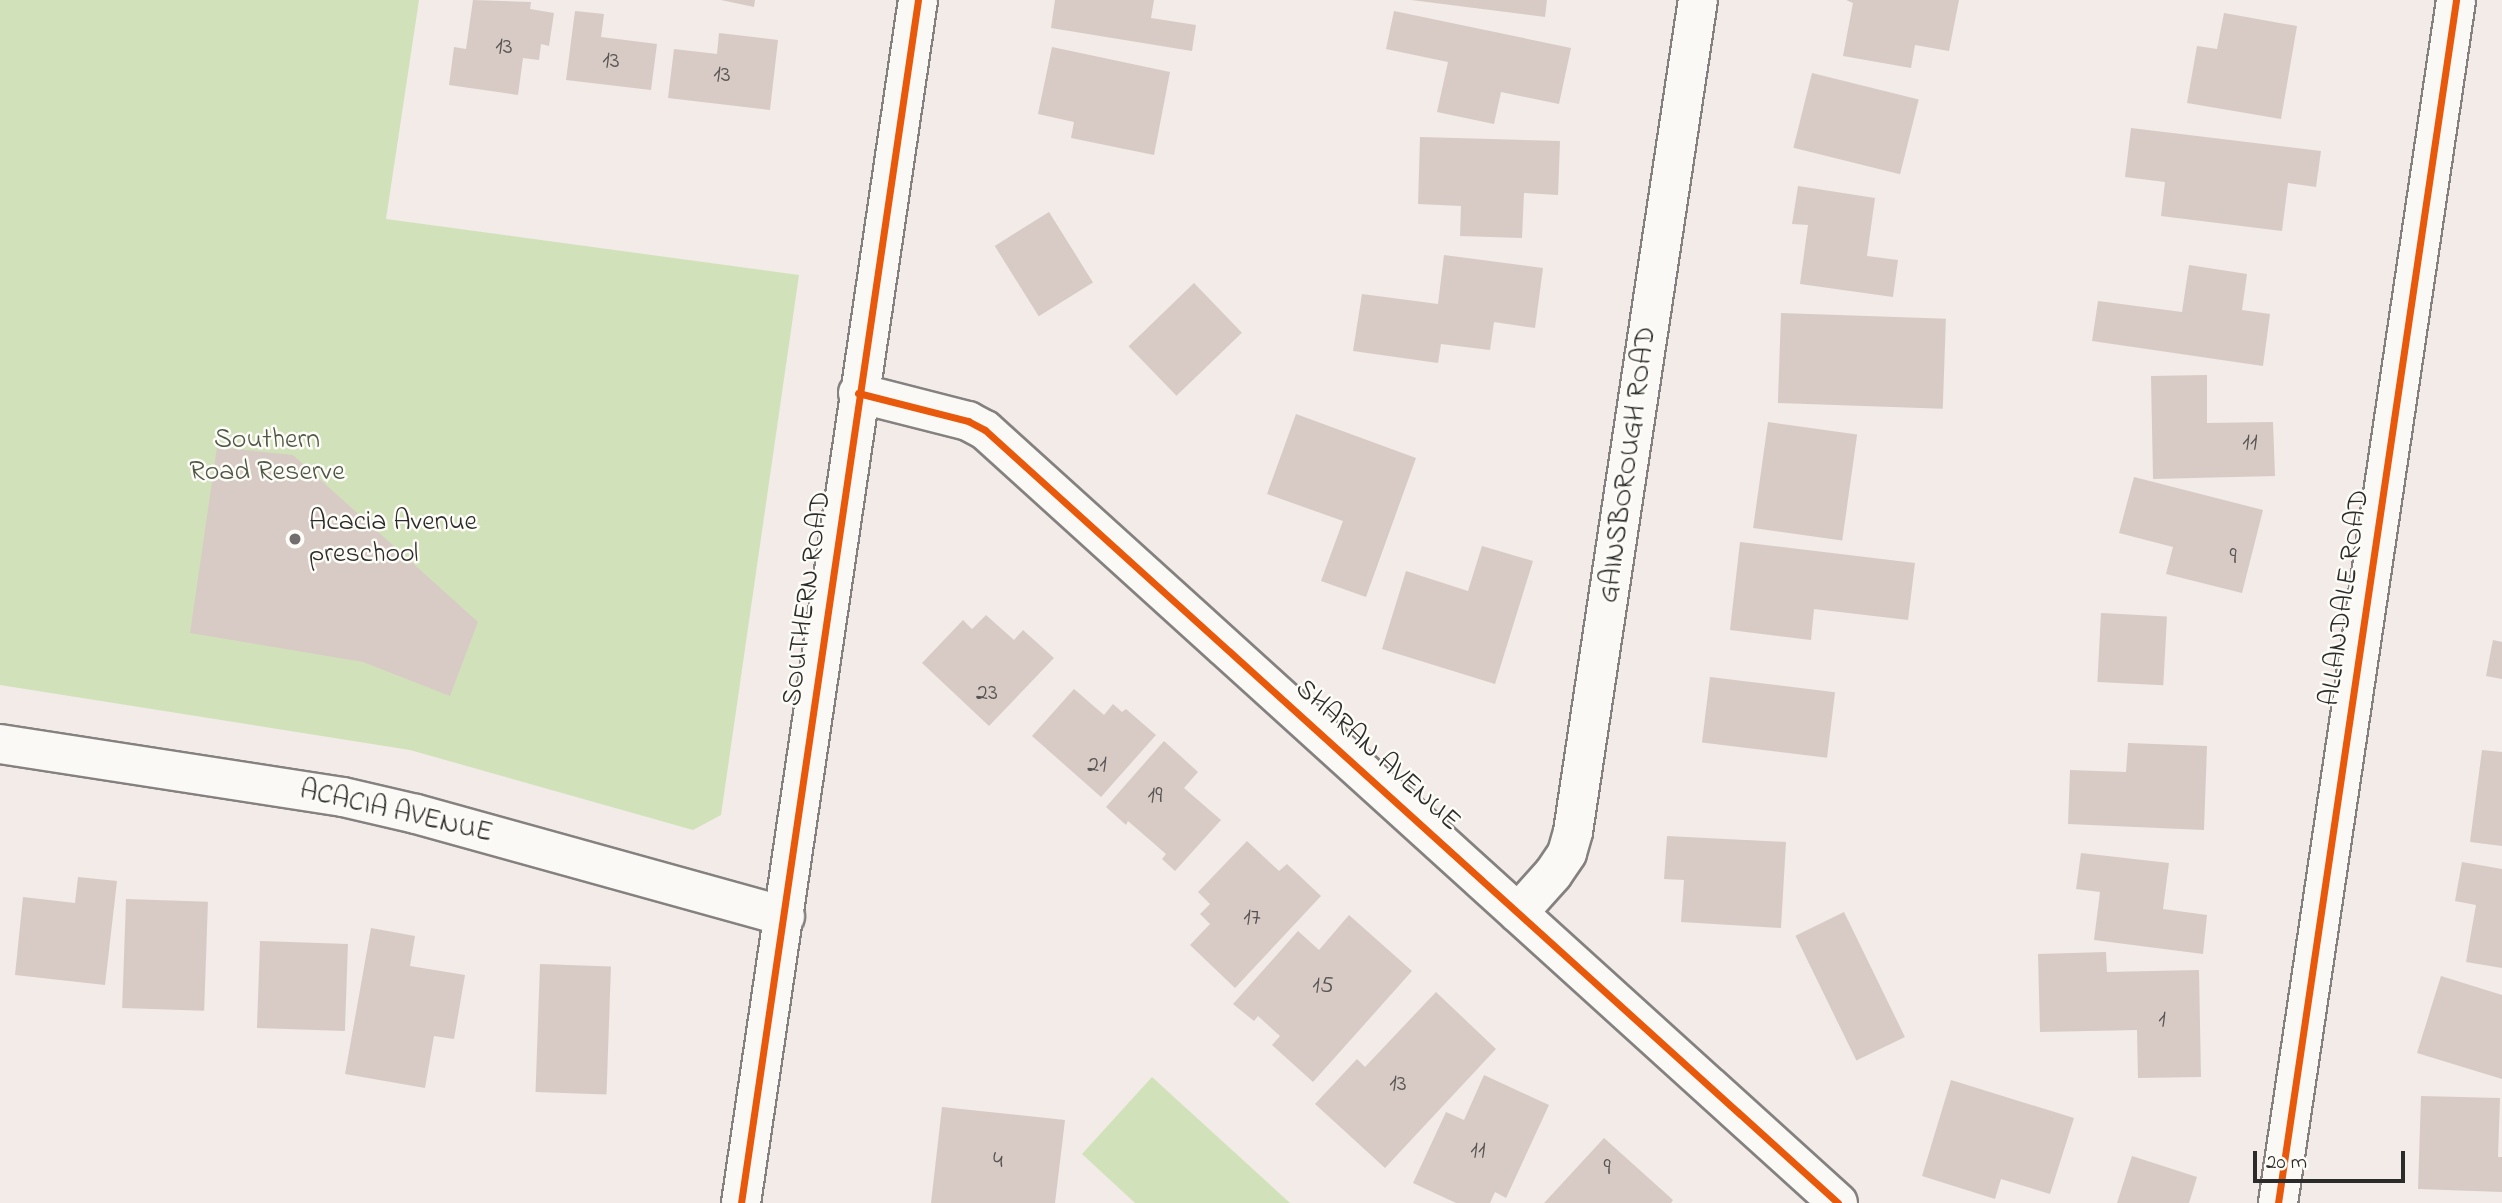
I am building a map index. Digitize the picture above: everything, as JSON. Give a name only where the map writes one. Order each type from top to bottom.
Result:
[{"type":"street","name":"SOUTHERN ROAD","points":[[741,1203],[918,0]]},
{"type":"street","name":"GAINSBOROUGH ROAD","points":[[1518,913],[1553,874],[1567,853],[1576,814],[1698,0]]},
{"type":"street","name":"ALLANDALE ROAD","points":[[2278,1203],[2456,0]]},
{"type":"street","name":"SHARAN AVENUE","points":[[859,393],[957,418],[985,430],[1838,1203]]},
{"type":"street","name":"ACACIA AVENUE","points":[[0,744],[343,797],[416,814],[785,916]]},
{"type":"green space","name":"Southern Road Reserve","points":[[0,0],[419,0],[386,219],[799,275],[721,815],[693,830],[410,750],[0,685]]},
{"type":"green space","points":[[1152,1077],[1290,1203],[1135,1203],[1082,1154]]},
{"type":"building","points":[[473,0],[531,2],[530,9],[554,13],[549,46],[541,44],[539,60],[523,58],[518,95],[449,85],[454,47],[466,49]]},
{"type":"building","points":[[721,0],[755,0],[754,7]]},
{"type":"building","points":[[1055,0],[1154,0],[1151,18],[1196,25],[1192,51],[1051,28]]},
{"type":"building","points":[[1411,0],[1547,0],[1545,17]]},
{"type":"building","points":[[1846,0],[1959,0],[1949,51],[1915,45],[1911,68],[1843,56],[1853,3]]},
{"type":"building","points":[[575,11],[604,14],[601,37],[657,44],[651,90],[566,80]]},
{"type":"building","points":[[1394,11],[1571,48],[1559,104],[1501,92],[1494,124],[1437,112],[1448,62],[1386,49]]},
{"type":"building","points":[[2224,13],[2297,26],[2281,119],[2187,103],[2197,46],[2217,49]]},
{"type":"building","points":[[719,33],[778,40],[770,110],[668,98],[674,49],[717,54]]},
{"type":"building","points":[[1052,47],[1170,72],[1154,155],[1071,138],[1074,122],[1038,114]]},
{"type":"building","points":[[1812,73],[1919,100],[1900,174],[1793,148]]},
{"type":"building","points":[[2131,128],[2321,151],[2316,187],[2288,183],[2282,231],[2161,216],[2165,182],[2125,177]]},
{"type":"building","points":[[1420,137],[1560,141],[1558,195],[1524,193],[1522,238],[1460,236],[1461,206],[1418,204]]},
{"type":"building","points":[[1798,186],[1875,198],[1867,256],[1898,260],[1893,297],[1800,284],[1808,225],[1792,224]]},
{"type":"building","points":[[1049,212],[1093,282],[1039,316],[995,246]]},
{"type":"building","points":[[1444,255],[1543,268],[1535,328],[1494,322],[1490,350],[1441,344],[1438,363],[1353,351],[1362,294],[1438,304]]},
{"type":"building","points":[[2189,265],[2247,274],[2242,310],[2270,314],[2263,366],[2092,341],[2098,301],[2182,312]]},
{"type":"building","points":[[1194,283],[1242,333],[1176,396],[1129,346]]},
{"type":"building","points":[[1781,313],[1946,319],[1943,409],[1778,403]]},
{"type":"building","points":[[2207,375],[2207,423],[2273,422],[2275,476],[2153,479],[2151,376]]},
{"type":"building","points":[[1296,414],[1416,458],[1366,597],[1321,581],[1343,521],[1267,494]]},
{"type":"building","points":[[1768,422],[1857,435],[1842,540],[1753,528]]},
{"type":"building","name":"Acacia Avenue preschool","points":[[217,447],[293,455],[478,622],[450,696],[363,662],[190,633]]},
{"type":"building","points":[[2134,477],[2263,510],[2242,593],[2166,574],[2173,547],[2119,533]]},
{"type":"building","points":[[1740,542],[1915,563],[1908,620],[1814,609],[1811,640],[1730,630]]},
{"type":"building","points":[[1482,546],[1533,561],[1495,684],[1382,649],[1406,571],[1468,591]]},
{"type":"building","points":[[2101,613],[2167,616],[2163,685],[2097,682]]},
{"type":"building","points":[[986,615],[1014,640],[1023,630],[1054,658],[989,726],[922,663],[963,620],[972,629]]},
{"type":"building","points":[[2493,640],[2502,642],[2502,679],[2486,676]]},
{"type":"building","points":[[1710,677],[1835,692],[1827,758],[1702,743]]},
{"type":"building","points":[[1074,689],[1104,715],[1113,704],[1122,712],[1126,709],[1156,735],[1101,797],[1032,736]]},
{"type":"building","points":[[1164,741],[1198,772],[1184,788],[1221,820],[1175,871],[1162,859],[1166,854],[1128,821],[1126,825],[1106,807]]},
{"type":"building","points":[[2128,743],[2207,746],[2204,830],[2068,824],[2070,770],[2126,772]]},
{"type":"building","points":[[2482,750],[2502,752],[2502,846],[2470,842]]},
{"type":"building","points":[[1667,836],[1786,842],[1781,928],[1681,922],[1684,880],[1664,879]]},
{"type":"building","points":[[1247,841],[1279,871],[1287,864],[1321,896],[1235,988],[1190,945],[1210,924],[1200,914],[1210,904],[1198,892]]},
{"type":"building","points":[[2081,853],[2169,863],[2163,909],[2207,915],[2203,954],[2094,940],[2100,892],[2076,889]]},
{"type":"building","points":[[2462,862],[2502,869],[2502,968],[2466,962],[2476,905],[2455,901]]},
{"type":"building","points":[[78,877],[117,881],[105,985],[15,975],[23,897],[75,903]]},
{"type":"building","points":[[126,899],[208,902],[204,1011],[122,1008]]},
{"type":"building","points":[[1844,912],[1905,1037],[1856,1061],[1795,936]]},
{"type":"building","points":[[1349,915],[1412,971],[1313,1082],[1272,1045],[1280,1036],[1258,1016],[1254,1021],[1233,1004],[1298,931],[1319,950]]},
{"type":"building","points":[[371,928],[415,936],[410,966],[465,975],[454,1039],[434,1036],[425,1088],[345,1074]]},
{"type":"building","points":[[260,941],[348,944],[345,1031],[257,1028]]},
{"type":"building","points":[[2106,952],[2107,972],[2199,970],[2201,1077],[2138,1078],[2137,1030],[2040,1032],[2038,954]]},
{"type":"building","points":[[540,964],[611,966],[606,1094],[536,1092]]},
{"type":"building","points":[[2441,976],[2502,995],[2502,1079],[2417,1053]]},
{"type":"building","points":[[1436,992],[1496,1049],[1385,1168],[1315,1104],[1357,1059],[1365,1067]]},
{"type":"building","points":[[1484,1075],[1549,1105],[1506,1198],[1495,1192],[1490,1203],[1456,1203],[1413,1183],[1446,1112],[1464,1120]]},
{"type":"building","points":[[1951,1080],[2074,1118],[2050,1194],[2001,1179],[1995,1199],[1922,1176]]},
{"type":"building","points":[[2421,1096],[2500,1098],[2498,1157],[2502,1157],[2502,1192],[2418,1189]]},
{"type":"building","points":[[942,1107],[1065,1120],[1055,1203],[931,1203]]},
{"type":"building","points":[[1604,1138],[1673,1200],[1671,1203],[1544,1203]]},
{"type":"building","points":[[2132,1156],[2197,1177],[2189,1203],[2117,1203]]},
{"type":"cycle path","points":[[741,1203],[918,0]]},
{"type":"cycle path","points":[[2278,1203],[2456,0]]},
{"type":"cycle path","points":[[858,393],[968,421],[985,430],[1838,1203]]},
{"type":"place","name":"Acacia Avenue preschool","points":[[295,539]]}]
